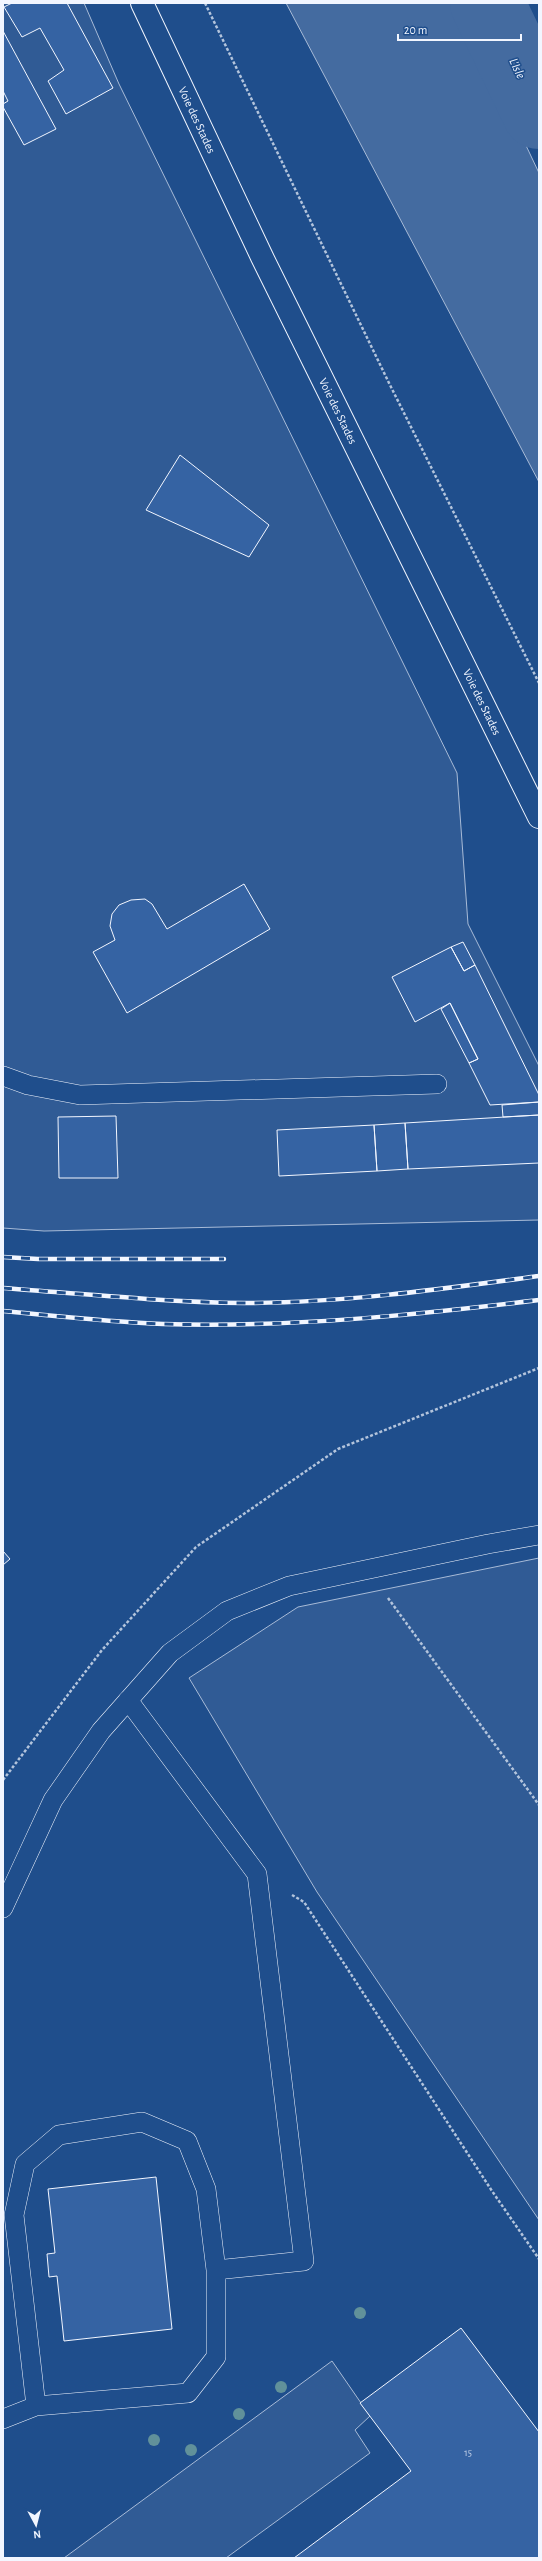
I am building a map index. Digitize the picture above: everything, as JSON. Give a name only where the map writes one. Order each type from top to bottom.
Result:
[{"type":"main road","name":"Voie des Stades","points":[[142,3],[262,256],[539,817]]},
{"type":"lane","points":[[3,1076],[28,1085],[80,1095],[438,1084]]},
{"type":"lane","points":[[3,1908],[53,1800],[101,1731],[170,1653],[227,1612],[289,1586],[366,1568],[539,1535]]},
{"type":"lane","points":[[128,1700],[257,1874],[304,2262],[216,2270]]},
{"type":"lane","points":[[3,2419],[36,2406],[188,2393],[216,2357],[216,2270],[206,2189],[187,2141],[142,2122],[59,2135],[25,2164],[14,2215],[36,2406]]},
{"type":"path","points":[[205,3],[388,383],[539,684]]},
{"type":"path","points":[[3,1780],[102,1650],[196,1547],[338,1449],[539,1368]]},
{"type":"path","points":[[366,1568],[539,1805]]},
{"type":"path","points":[[257,1874],[304,1902],[492,2191],[539,2259]]},
{"type":"shaded area","points":[[3,3],[84,3],[119,84],[457,773],[468,924],[539,1066],[539,1220],[44,1231],[3,1228]]},
{"type":"shaded area","points":[[286,3],[457,3],[462,10],[539,173],[539,482]]},
{"type":"shaded area","points":[[539,1558],[539,2220],[317,1892],[189,1678],[298,1607]]},
{"type":"shaded area","points":[[332,2361],[370,2416],[355,2430],[370,2453],[226,2558],[64,2558]]},
{"type":"building","points":[[12,3],[67,3],[113,88],[66,114],[48,81],[64,70],[40,28],[22,37],[4,7]]},
{"type":"building","points":[[3,31],[56,129],[24,145],[3,107],[3,104],[8,101],[3,91]]},
{"type":"building","points":[[180,455],[269,525],[249,557],[146,510]]},
{"type":"building","points":[[244,884],[270,929],[127,1013],[93,952],[115,940],[110,926],[112,914],[119,905],[131,900],[145,899],[152,904],[167,929]]},
{"type":"building","points":[[463,942],[475,965],[464,971],[451,947]]},
{"type":"building","points":[[451,947],[464,971],[475,965],[539,1095],[539,1102],[490,1105],[469,1063],[478,1059],[450,1003],[415,1022],[392,977]]},
{"type":"building","points":[[450,1003],[478,1059],[469,1063],[441,1009]]},
{"type":"building","points":[[539,1102],[539,1115],[503,1117],[502,1105]]},
{"type":"building","points":[[539,1115],[539,1163],[408,1169],[405,1123]]},
{"type":"building","points":[[116,1116],[118,1178],[59,1178],[58,1117]]},
{"type":"building","points":[[405,1123],[408,1169],[377,1171],[374,1125]]},
{"type":"building","points":[[374,1125],[377,1171],[279,1176],[277,1130]]},
{"type":"building","points":[[3,1551],[10,1559],[3,1565]]},
{"type":"building","points":[[156,2177],[172,2329],[64,2341],[57,2276],[49,2277],[47,2254],[55,2253],[48,2189]]},
{"type":"building","points":[[461,2328],[539,2432],[539,2558],[294,2558],[411,2471],[360,2403]]},
{"type":"waterway","name":"L'Isle","points":[[487,3],[539,112]]},
{"type":"railway","points":[[3,1257],[38,1259],[224,1259]]},
{"type":"railway","points":[[3,1288],[184,1301],[244,1303],[318,1301],[355,1298],[466,1286],[539,1276]]},
{"type":"railway","points":[[3,1311],[83,1319],[163,1324],[210,1325],[351,1319],[446,1311],[539,1300]]}]
